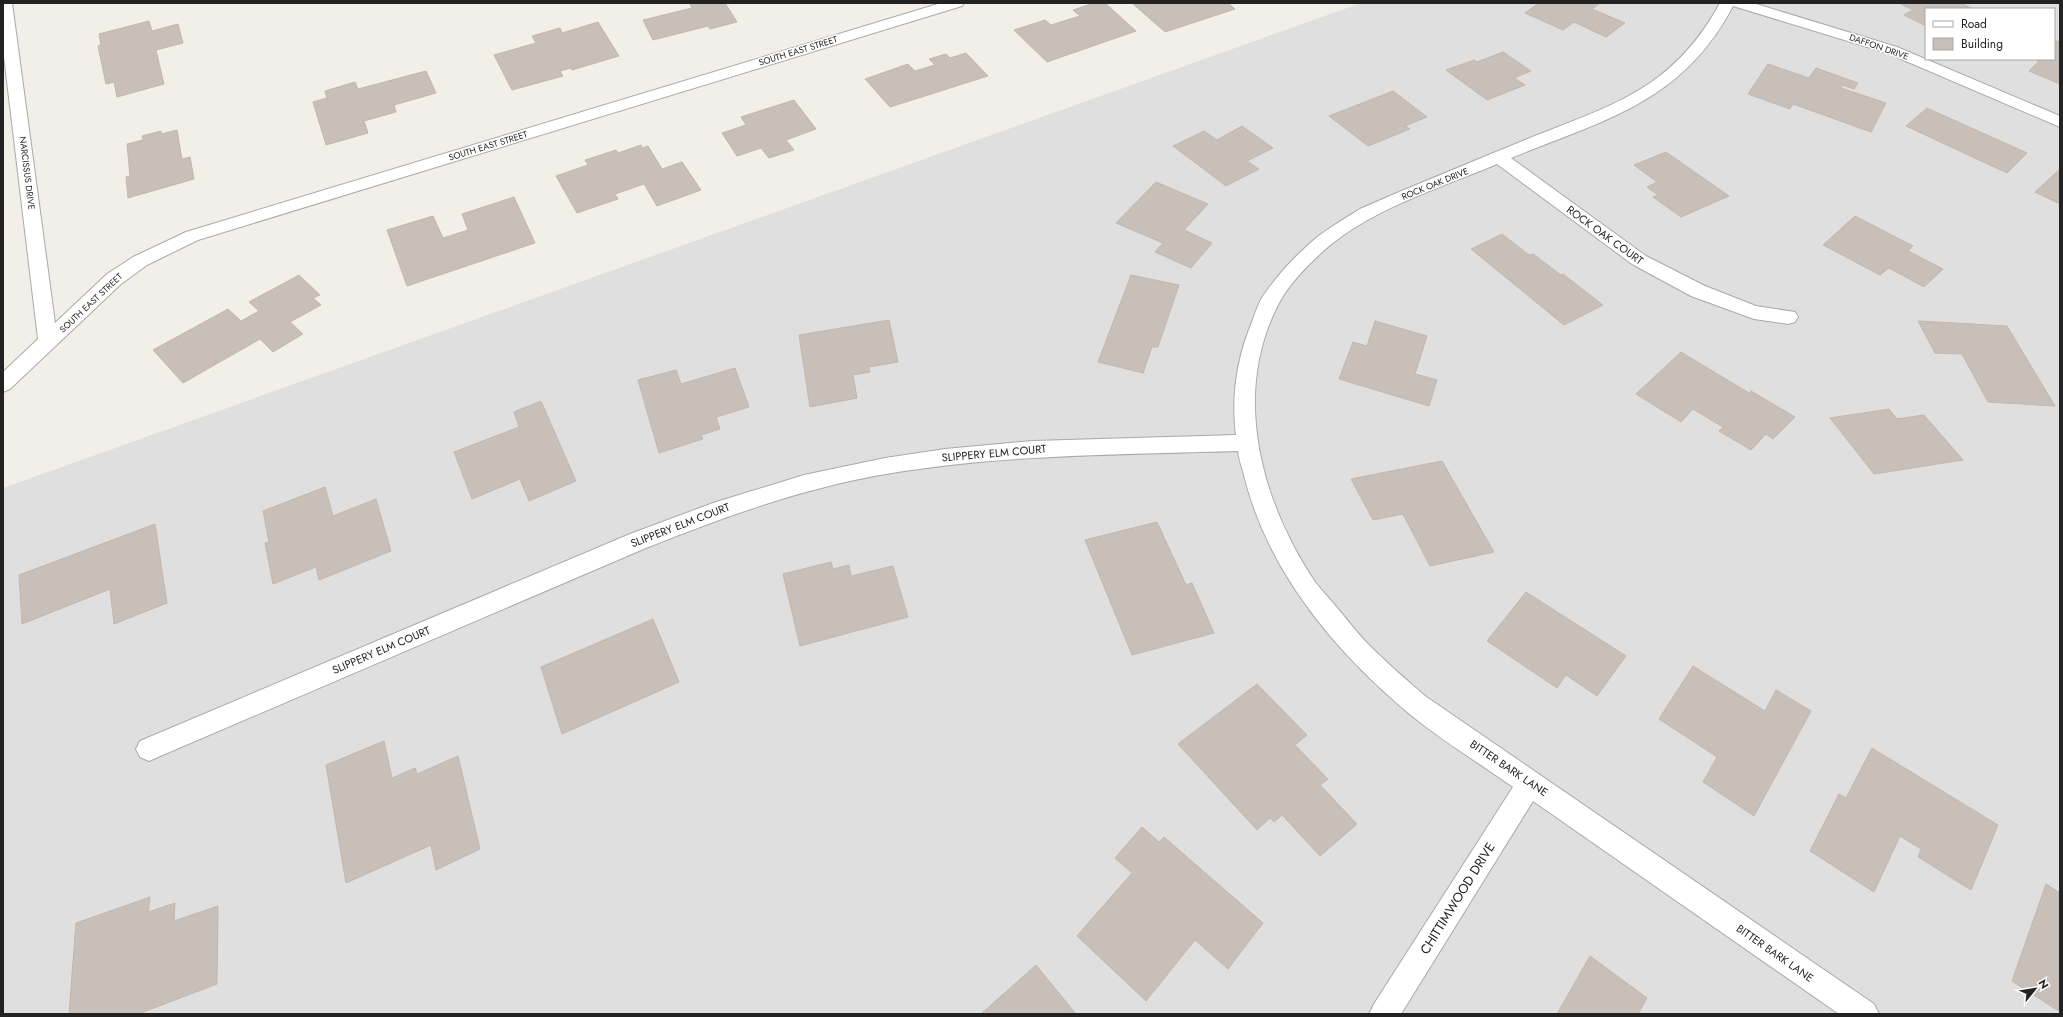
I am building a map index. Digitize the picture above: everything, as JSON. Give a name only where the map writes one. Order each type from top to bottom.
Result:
[{"type":"street","name":"NARCISSUS DRIVE","points":[[5,3],[48,342]]},
{"type":"street","name":"SOUTH EAST STREET","points":[[3,384],[114,279],[140,260],[192,236],[957,3]]},
{"type":"street","name":"ROCK OAK DRIVE","points":[[1246,443],[1244,397],[1247,366],[1252,346],[1270,301],[1293,269],[1312,251],[1332,235],[1366,213],[1603,115],[1653,89],[1700,48],[1715,28],[1727,3]]},
{"type":"street","name":"DAFFON DRIVE","points":[[1738,3],[1892,50],[2060,122]]},
{"type":"street","name":"ROCK OAK COURT","points":[[1499,158],[1638,260],[1698,291],[1754,312],[1788,317]]},
{"type":"street","name":"SLIPPERY ELM COURT","points":[[149,749],[638,540],[721,509],[790,488],[865,470],[945,457],[1033,449],[1246,443]]},
{"type":"street","name":"BITTER BARK LANE","points":[[1246,443],[1258,490],[1277,540],[1308,590],[1364,657],[1416,704],[1864,1014]]},
{"type":"street","name":"CHITTIMWOOD DRIVE","points":[[1384,1014],[1530,783]]},
{"type":"shaded area","points":[[1361,3],[2060,3],[2060,1014],[3,1014],[3,488]]},
{"type":"building","points":[[725,3],[737,22],[710,29],[708,26],[653,40],[643,20],[692,8],[690,4]]},
{"type":"building","points":[[1094,3],[1105,3],[1136,31],[1047,62],[1014,30],[1045,20],[1051,25],[1080,16],[1073,10]]},
{"type":"building","points":[[1132,3],[1228,3],[1235,9],[1165,32]]},
{"type":"building","points":[[1539,3],[1596,3],[1599,4],[1592,9],[1625,23],[1606,37],[1574,22],[1563,30],[1525,13]]},
{"type":"building","points":[[1899,3],[1961,3],[1971,8],[1925,8],[1925,26],[1904,15],[1913,10]]},
{"type":"building","points":[[149,21],[152,31],[178,24],[183,43],[156,50],[164,84],[117,97],[114,82],[106,84],[98,46],[101,45],[99,34]]},
{"type":"building","points":[[598,22],[619,56],[572,70],[571,68],[560,71],[563,76],[512,90],[494,55],[536,43],[532,36],[560,28],[562,33]]},
{"type":"building","points":[[2055,40],[2060,42],[2060,64],[2058,66],[2060,67],[2060,84],[2029,71],[2039,61],[2037,60],[2055,60]]},
{"type":"building","points":[[1503,52],[1531,71],[1514,78],[1525,85],[1487,100],[1446,70],[1474,60],[1477,62]]},
{"type":"building","points":[[966,53],[988,76],[890,107],[865,79],[908,64],[915,71],[935,65],[929,59],[946,54],[950,58]]},
{"type":"building","points":[[1768,64],[1809,78],[1816,68],[1858,83],[1854,89],[1843,85],[1841,88],[1886,103],[1871,132],[1793,104],[1790,109],[1748,94]]},
{"type":"building","points":[[426,71],[436,93],[394,105],[396,112],[364,121],[368,133],[326,145],[313,102],[327,98],[325,91],[355,82],[358,89]]},
{"type":"building","points":[[1393,91],[1427,117],[1405,126],[1410,129],[1368,146],[1329,116]]},
{"type":"building","points":[[794,100],[816,129],[786,140],[794,150],[769,158],[761,148],[737,156],[722,133],[746,125],[741,117]]},
{"type":"building","points":[[1927,108],[2027,153],[2007,173],[1906,126]]},
{"type":"building","points":[[1242,126],[1273,148],[1247,161],[1259,169],[1226,186],[1173,146],[1204,131],[1217,140]]},
{"type":"building","points":[[177,130],[182,159],[190,157],[194,179],[128,198],[126,177],[130,176],[127,144],[143,140],[142,136],[161,131],[161,134]]},
{"type":"building","points":[[641,145],[642,148],[648,146],[662,169],[682,162],[701,190],[657,206],[644,184],[615,194],[618,199],[577,213],[556,176],[588,165],[585,160],[616,150],[618,153]]},
{"type":"building","points":[[1666,152],[1729,196],[1681,217],[1653,197],[1658,195],[1647,187],[1657,182],[1634,165]]},
{"type":"building","points":[[2060,169],[2060,204],[2035,192]]},
{"type":"building","points":[[1156,182],[1208,204],[1184,230],[1212,243],[1191,268],[1155,252],[1163,243],[1116,223]]},
{"type":"building","points":[[514,197],[535,243],[407,286],[387,230],[433,216],[443,238],[468,230],[462,214]]},
{"type":"building","points":[[1855,216],[1913,246],[1908,251],[1943,269],[1924,287],[1889,268],[1880,275],[1823,245]]},
{"type":"building","points":[[1502,234],[1529,255],[1533,254],[1561,275],[1563,274],[1603,305],[1564,325],[1471,249]]},
{"type":"building","points":[[299,275],[320,295],[313,298],[321,305],[290,322],[303,334],[273,352],[260,339],[183,383],[153,350],[228,309],[241,321],[259,311],[249,302]]},
{"type":"building","points":[[1131,275],[1179,285],[1158,347],[1152,347],[1143,373],[1098,362]]},
{"type":"building","points":[[889,320],[898,362],[869,367],[870,372],[853,375],[857,398],[810,407],[799,335]]},
{"type":"building","points":[[1375,321],[1427,336],[1415,374],[1437,380],[1429,406],[1339,379],[1353,342],[1367,346]]},
{"type":"building","points":[[1918,321],[2007,326],[2055,406],[1988,402],[1962,354],[1935,353]]},
{"type":"building","points":[[1681,352],[1749,393],[1751,391],[1795,417],[1773,439],[1766,434],[1751,450],[1719,431],[1723,427],[1693,409],[1681,422],[1636,394]]},
{"type":"building","points":[[735,368],[749,407],[716,417],[720,429],[701,435],[703,439],[659,453],[638,380],[676,370],[681,384]]},
{"type":"building","points":[[541,401],[576,481],[529,501],[520,479],[472,499],[454,452],[519,427],[514,412]]},
{"type":"building","points":[[1889,409],[1897,419],[1924,415],[1963,460],[1874,474],[1830,418]]},
{"type":"building","points":[[1442,461],[1494,552],[1430,566],[1403,514],[1373,520],[1351,479]]},
{"type":"building","points":[[325,487],[333,516],[376,499],[391,551],[319,580],[316,567],[273,584],[265,543],[269,542],[263,511]]},
{"type":"building","points":[[1157,522],[1186,585],[1192,583],[1214,633],[1132,655],[1085,540]]},
{"type":"building","points":[[155,524],[167,603],[114,624],[110,589],[22,624],[19,575]]},
{"type":"building","points":[[831,562],[833,569],[849,565],[851,576],[893,566],[908,617],[800,646],[783,574]]},
{"type":"building","points":[[1526,592],[1626,656],[1597,696],[1566,675],[1557,688],[1487,641]]},
{"type":"building","points":[[653,619],[679,682],[562,734],[541,667]]},
{"type":"building","points":[[1693,666],[1765,711],[1776,690],[1811,711],[1754,816],[1703,782],[1717,757],[1659,719]]},
{"type":"building","points":[[1257,684],[1307,735],[1295,745],[1328,779],[1320,785],[1357,824],[1320,856],[1282,815],[1274,822],[1270,818],[1257,830],[1178,744]]},
{"type":"building","points":[[384,741],[392,778],[415,768],[417,774],[458,756],[480,849],[436,870],[431,845],[346,883],[326,765]]},
{"type":"building","points":[[1872,748],[1998,825],[1971,890],[1918,857],[1921,849],[1900,836],[1874,892],[1810,851],[1839,794],[1846,798]]},
{"type":"building","points":[[1142,827],[1159,842],[1164,837],[1263,923],[1228,969],[1195,940],[1146,1001],[1077,936],[1132,873],[1115,858]]},
{"type":"building","points":[[2046,884],[2060,893],[2060,1012],[2012,981]]},
{"type":"building","points":[[150,897],[148,912],[175,903],[174,921],[218,906],[217,984],[138,1014],[69,1014],[76,923]]},
{"type":"building","points":[[1590,956],[1647,998],[1638,1014],[1557,1014]]},
{"type":"building","points":[[1036,965],[1076,1014],[981,1014]]}]
